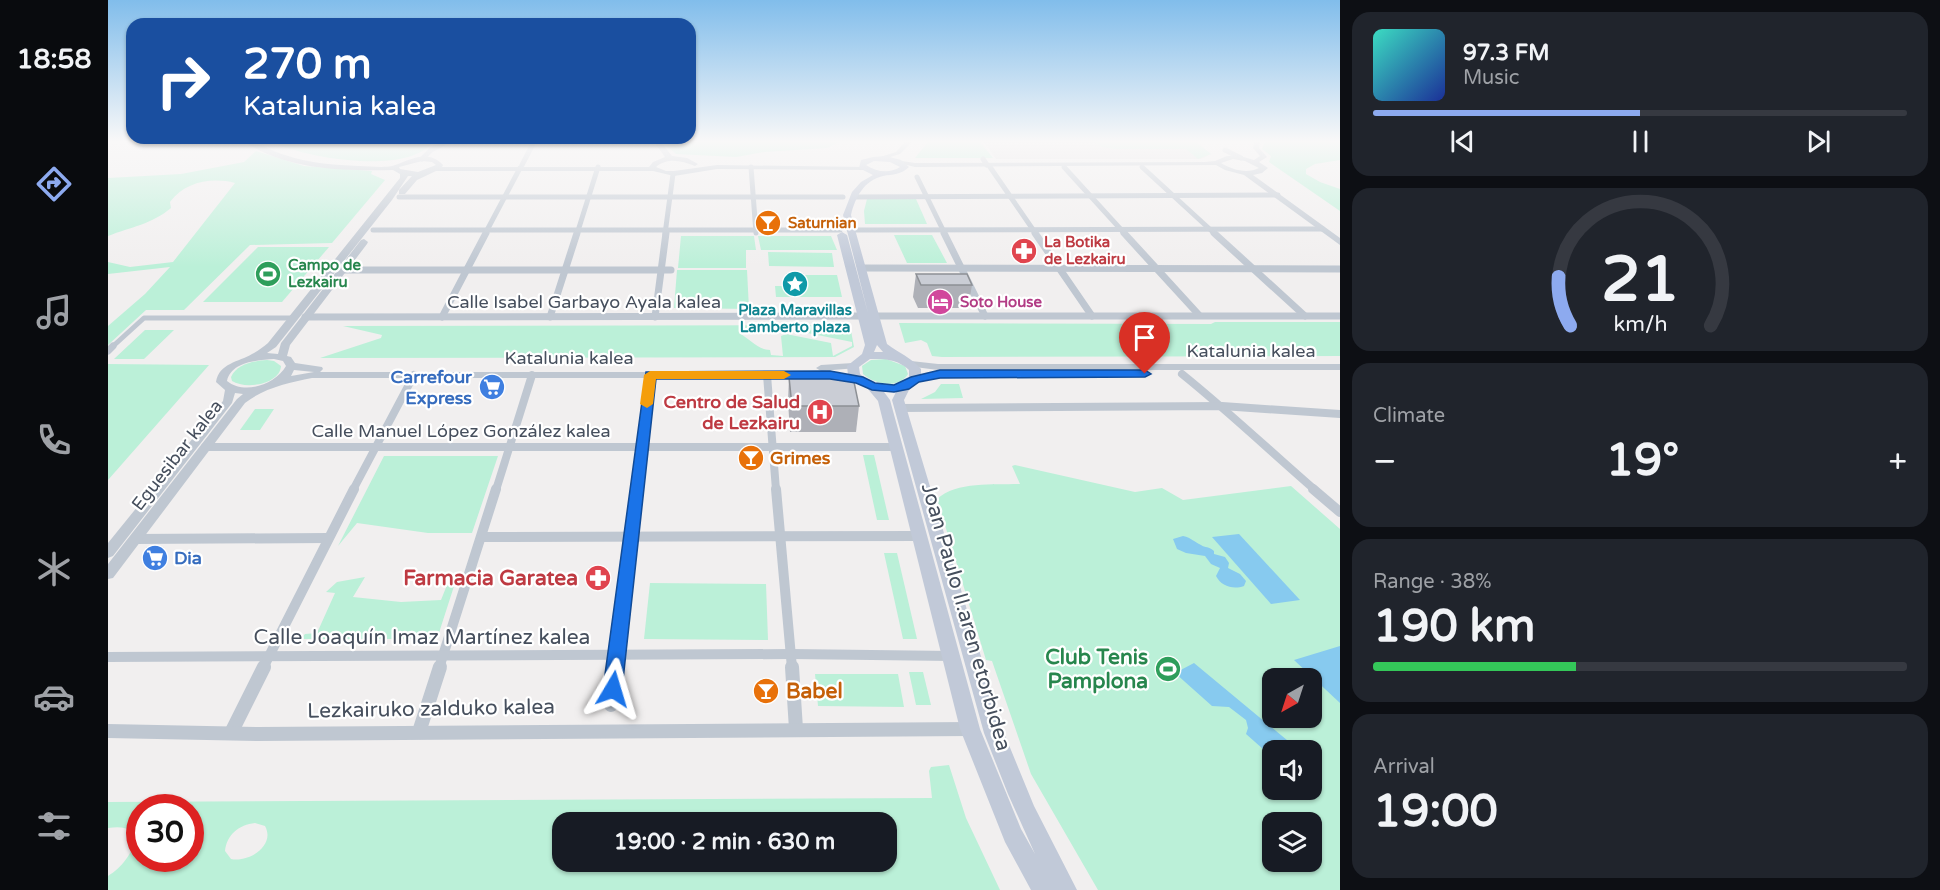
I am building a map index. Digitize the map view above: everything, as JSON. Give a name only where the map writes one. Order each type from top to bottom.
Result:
[{"type":"main road","points":[[854,184],[847,189],[845,230],[869,316],[882,345],[915,369],[910,383],[889,388],[865,383]]},
{"type":"main road","points":[[848,197],[862,184]]},
{"type":"main road","points":[[845,230],[861,268],[871,345],[867,356],[853,366]]},
{"type":"main road","points":[[867,356],[897,357]]},
{"type":"main road","name":"Joan Paulo II.aren etorbidea","points":[[853,366],[854,375],[883,397],[970,729],[1013,835],[1043,890]]},
{"type":"main road","name":"Joan Paulo II.aren etorbidea","points":[[910,383],[898,397],[900,408],[994,733],[1013,787],[1031,827],[1066,890]]},
{"type":"street","points":[[256,389],[231,389],[221,382],[222,376],[234,365],[255,357],[272,345],[400,184]]},
{"type":"street","points":[[282,357],[285,345],[305,317],[410,184]]},
{"type":"street","points":[[442,317],[512,184]]},
{"type":"street","points":[[550,317],[593,184]]},
{"type":"street","points":[[655,317],[672,184]]},
{"type":"street","points":[[752,184],[756,232]]},
{"type":"street","points":[[920,184],[985,316]]},
{"type":"street","points":[[1001,184],[1092,316]]},
{"type":"street","points":[[1079,184],[1199,315]]},
{"type":"street","points":[[1160,184],[1305,316]]},
{"type":"street","points":[[1262,184],[1340,242]]},
{"type":"street","points":[[1271,184],[1340,235]]},
{"type":"street","points":[[399,197],[1278,195]]},
{"type":"street","points":[[373,230],[756,232],[1323,229]]},
{"type":"street","points":[[861,268],[1340,268]]},
{"type":"street","points":[[343,270],[671,270]]},
{"type":"street","name":"Calle Isabel Garbayo Ayala kalea","points":[[305,317],[1340,316]]},
{"type":"street","points":[[108,351],[144,318],[294,318]]},
{"type":"street","points":[[255,357],[282,357],[290,362],[290,371],[279,381]]},
{"type":"street","name":"Katalunia kalea","points":[[911,364],[938,368],[1340,367]]},
{"type":"street","name":"Katalunia kalea","points":[[291,366],[350,369],[829,368],[853,366]]},
{"type":"street","name":"Katalunia kalea","points":[[910,383],[940,374],[1340,373]]},
{"type":"street","points":[[1182,374],[1222,406],[1234,420],[1340,512]]},
{"type":"street","name":"Katalunia kalea","points":[[256,389],[279,381],[312,375],[830,375],[865,383]]},
{"type":"street","points":[[231,733],[328,537],[414,375]]},
{"type":"street","points":[[419,732],[532,375]]},
{"type":"street","points":[[610,705],[650,375]]},
{"type":"street","points":[[767,375],[778,537],[791,654],[796,729]]},
{"type":"street","name":"Eguesibar kalea","points":[[108,553],[228,401],[231,389]]},
{"type":"street","name":"Eguesibar kalea","points":[[108,574],[241,401],[256,389]]},
{"type":"street","points":[[900,408],[1222,406],[1340,414]]},
{"type":"street","name":"Calle Manuel López González kalea","points":[[206,447],[896,447]]},
{"type":"street","points":[[482,537],[920,536]]},
{"type":"street","points":[[135,539],[328,537]]},
{"type":"street","name":"Calle Joaquín Imaz Martínez kalea","points":[[108,657],[791,654],[952,656]]},
{"type":"street","name":"Lezkairuko zalduko kalea","points":[[108,731],[231,733],[970,729]]},
{"type":"green space","points":[[108,184],[198,184],[176,195],[170,202],[171,208],[149,222],[108,236]]},
{"type":"green space","points":[[235,184],[382,184],[332,243],[250,245],[184,310],[146,310],[108,345],[108,326],[145,294],[170,267],[108,274],[108,262],[130,267],[173,262]]},
{"type":"green space","points":[[1300,184],[1324,184],[1340,189],[1340,211]]},
{"type":"green space","points":[[867,199],[916,199],[927,224],[865,224],[864,211]]},
{"type":"green space","points":[[894,235],[932,235],[947,263],[907,263]]},
{"type":"green space","points":[[681,236],[754,236],[756,250],[746,250],[746,268],[678,268]]},
{"type":"green space","points":[[758,236],[831,236],[837,250],[761,250]]},
{"type":"green space","name":"Campo de Lezkairu","points":[[258,247],[329,247],[282,302],[203,302]]},
{"type":"green space","points":[[768,252],[832,253],[834,267],[769,266]]},
{"type":"green space","points":[[677,270],[747,270],[749,309],[674,308]]},
{"type":"green space","points":[[805,275],[837,275],[842,297],[776,297],[775,286],[806,286]]},
{"type":"green space","points":[[1215,322],[1340,322],[1340,356],[942,357],[932,356],[927,343],[921,340],[905,343],[899,323],[1211,324]]},
{"type":"green space","points":[[850,325],[854,347],[835,357],[320,358],[381,338],[382,335],[343,326]],"holes":[[[766,326],[852,342],[852,346],[833,356],[831,343],[786,334],[781,336],[783,356],[771,355],[770,350],[758,346],[739,333]]]},
{"type":"green space","points":[[145,330],[174,330],[144,359],[114,359]]},
{"type":"green space","points":[[886,359],[905,366],[908,374],[904,379],[887,384],[874,381],[863,374],[862,366],[871,360]]},
{"type":"green space","points":[[267,360],[274,361],[281,366],[275,377],[269,381],[245,385],[232,381],[231,377],[241,366]]},
{"type":"green space","points":[[108,364],[209,365],[108,480]]},
{"type":"green space","points":[[941,384],[959,384],[963,398],[921,399],[935,392]]},
{"type":"green space","points":[[255,409],[274,409],[260,430],[240,430]]},
{"type":"green space","points":[[863,455],[874,455],[889,520],[877,520]]},
{"type":"green space","points":[[384,456],[498,456],[472,533],[428,533],[357,523],[338,546]]},
{"type":"green space","name":"Club Tenis Pamplona","points":[[1012,466],[1135,492],[1162,488],[1183,500],[1291,486],[1340,529],[1340,890],[1098,890],[1031,774],[992,661],[986,660],[937,499],[945,493],[966,487],[1020,484]]},
{"type":"green space","points":[[884,553],[897,553],[917,639],[903,639]]},
{"type":"green space","points":[[365,577],[353,597],[401,602],[441,600],[449,580],[456,580],[437,639],[301,639],[305,634],[317,633],[335,593],[326,592],[337,582]]},
{"type":"green space","points":[[650,583],[766,584],[768,640],[644,639]]},
{"type":"green space","points":[[909,672],[923,672],[931,705],[916,705]]},
{"type":"green space","points":[[815,674],[898,674],[904,707],[818,706]]},
{"type":"green space","points":[[949,765],[966,818],[1000,890],[108,890],[108,876],[126,859],[126,872],[204,872],[204,802],[932,798],[929,771],[931,767]],"holes":[[[255,823],[265,826],[267,840],[264,846],[252,856],[238,860],[231,859],[225,851],[231,835],[239,828]]]},
{"type":"green space","points":[[108,802],[126,802],[126,830],[108,828]]},
{"type":"water","points":[[1239,534],[1300,600],[1271,604],[1212,537]]},
{"type":"water","points":[[1183,536],[1210,548],[1214,554],[1225,557],[1229,563],[1228,568],[1240,574],[1246,581],[1244,586],[1236,588],[1224,585],[1216,576],[1220,568],[1211,564],[1205,556],[1177,549],[1173,539]]},
{"type":"water","points":[[1340,646],[1340,703],[1322,686],[1322,668],[1303,668],[1294,660]]},
{"type":"water","points":[[1194,663],[1262,719],[1262,728],[1272,728],[1287,740],[1262,740],[1262,748],[1246,734],[1248,728],[1246,720],[1229,707],[1212,706],[1175,673]]},
{"type":"building","points":[[916,274],[967,274],[972,285],[921,285]]},
{"type":"building","points":[[789,377],[853,377],[859,406],[792,406]]},
{"type":"slow traffic","points":[[647,404],[650,375],[784,375]]},
{"type":"place","name":"Saturnian","points":[[768,223]]},
{"type":"place","name":"La Botika de Lezkairu","points":[[1024,251]]},
{"type":"place","name":"Campo de Lezkairu","points":[[268,274]]},
{"type":"place","name":"Plaza Maravillas Lamberto plaza","points":[[795,284]]},
{"type":"place","name":"Soto House","points":[[940,302]]},
{"type":"place","name":"Carrefour Express","points":[[492,387]]},
{"type":"place","name":"Centro de Salud de Lezkairu","points":[[820,412]]},
{"type":"place","name":"Grimes","points":[[751,458]]},
{"type":"place","name":"Dia","points":[[155,558]]},
{"type":"place","name":"Farmacia Garatea","points":[[598,578]]},
{"type":"place","name":"Club Tenis Pamplona","points":[[1168,669]]},
{"type":"place","name":"Babel","points":[[766,691]]},
{"type":"route","points":[[613,689],[650,375],[830,375],[859,380],[872,386],[894,388],[904,387],[915,379],[940,374],[1145,374]]}]
